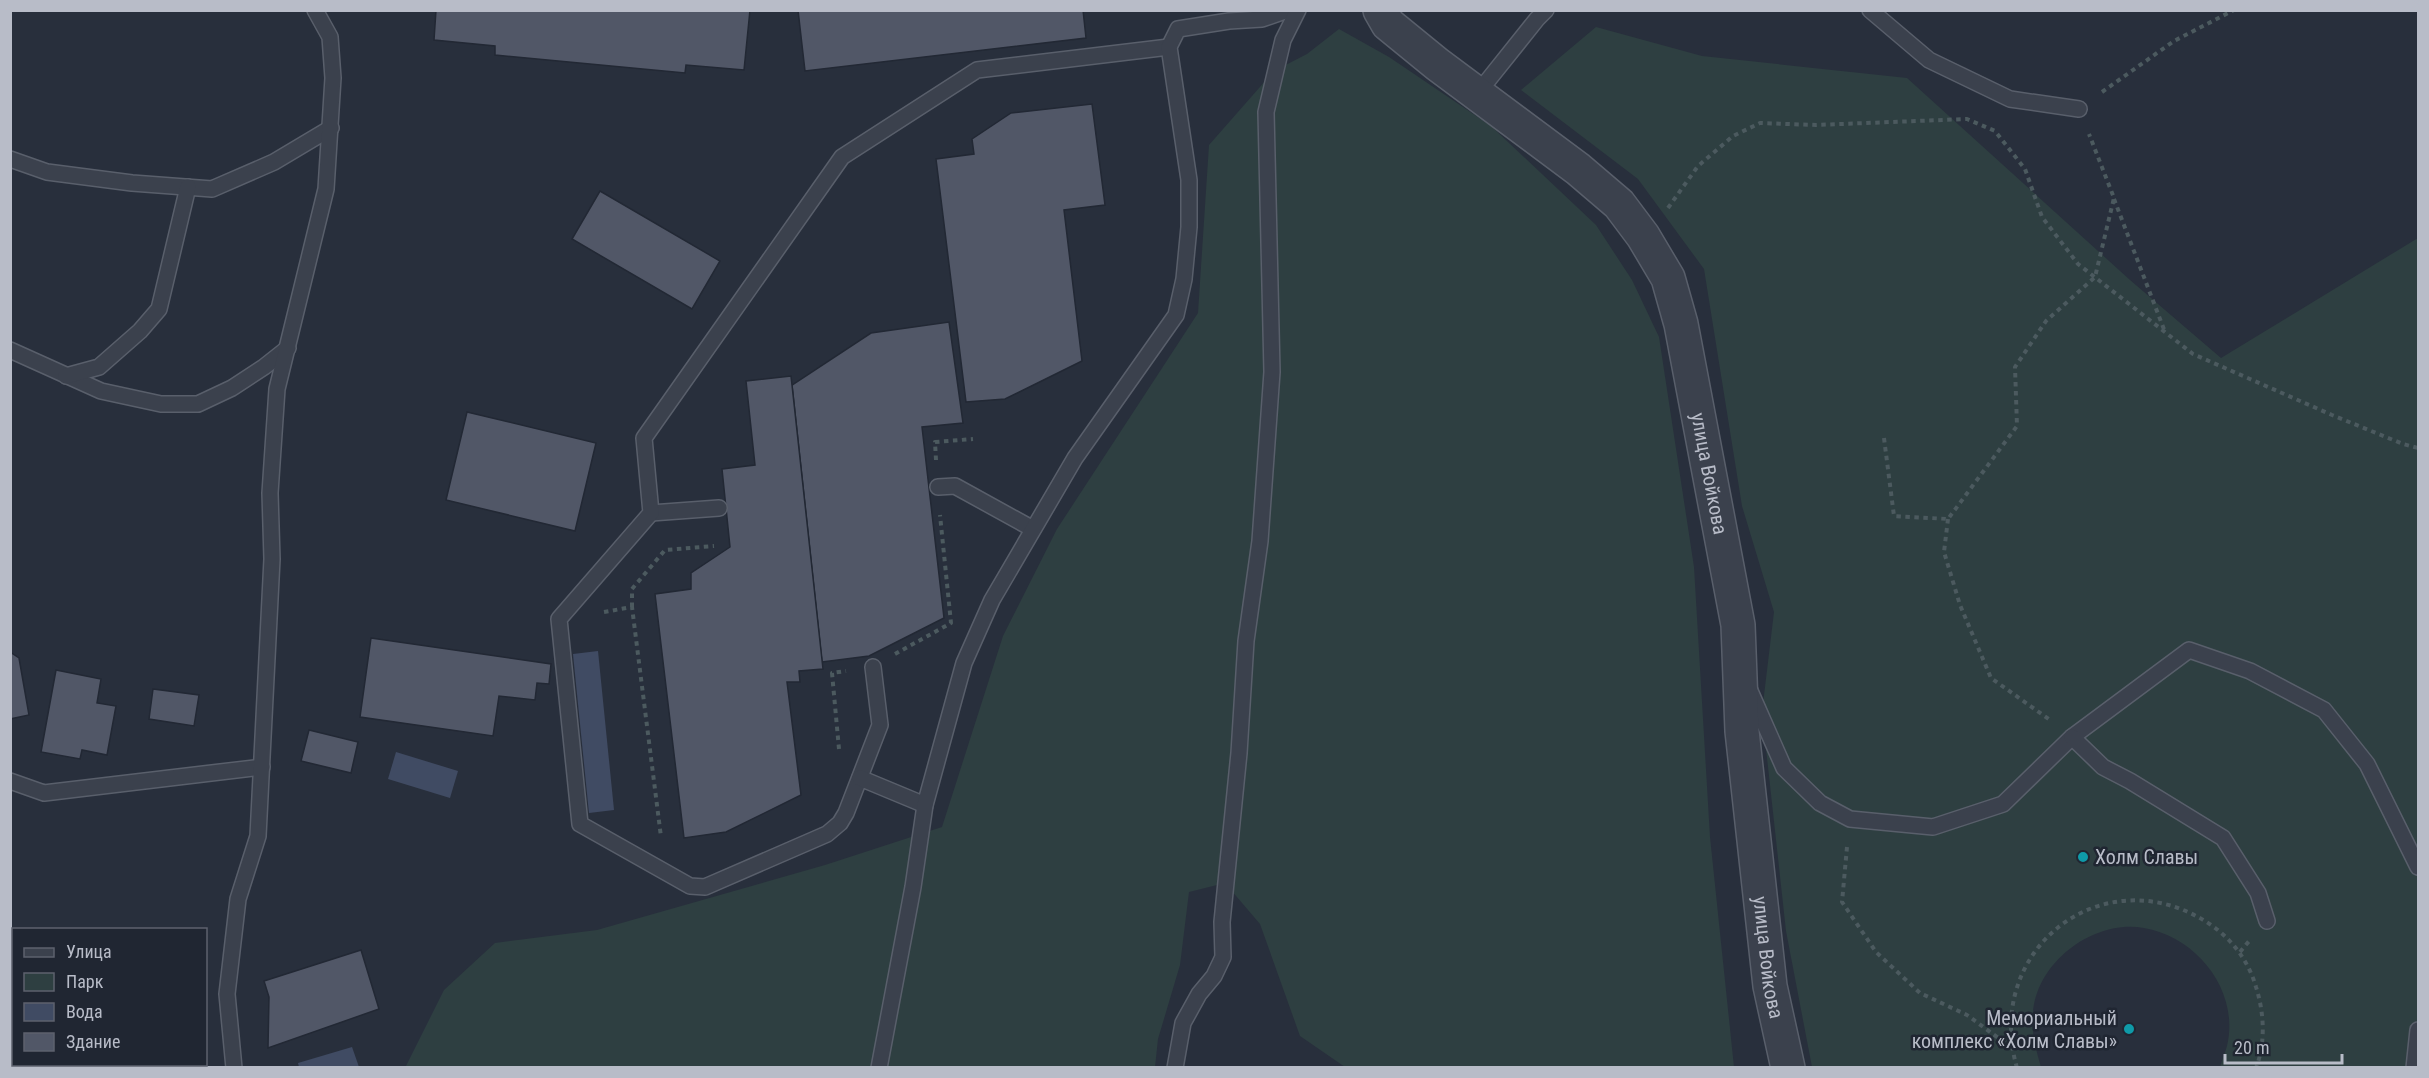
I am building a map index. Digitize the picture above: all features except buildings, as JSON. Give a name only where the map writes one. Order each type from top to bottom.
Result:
[{"type":"street","name":"улица Войкова","points":[[1380,10],[1388,24],[1578,169],[1619,204],[1643,236],[1668,278],[1681,324],[1738,625],[1742,731],[1770,986],[1788,1068]]},
{"type":"lane","points":[[234,1068],[227,994],[238,899],[258,836],[272,559],[270,493],[277,388],[326,189],[331,128],[333,78],[330,37],[315,10]]},
{"type":"lane","points":[[879,1068],[913,887],[925,805],[964,663],[992,600],[1076,458],[1176,315],[1184,279],[1189,227],[1189,180],[1169,47],[1178,29],[1229,21],[1262,19],[1288,10]]},
{"type":"lane","points":[[1175,1068],[1183,1023],[1199,994],[1214,976],[1223,957],[1223,911],[1239,753],[1246,641],[1260,541],[1272,372],[1266,112],[1283,40],[1298,10]]},
{"type":"lane","points":[[1477,94],[1546,10]]},
{"type":"lane","points":[[1870,10],[1929,60],[2010,99],[2079,108]]},
{"type":"lane","points":[[651,513],[644,438],[842,157],[977,70],[1169,47]]},
{"type":"lane","points":[[10,159],[47,172],[132,183],[212,189],[274,162],[331,128]]},
{"type":"lane","points":[[66,376],[99,367],[140,331],[159,309],[188,187]]},
{"type":"lane","points":[[10,350],[101,392],[161,404],[198,404],[232,388],[288,348]]},
{"type":"lane","points":[[938,487],[956,486],[1033,530]]},
{"type":"lane","points":[[719,508],[651,513],[559,619],[580,824],[690,885],[705,887],[827,834],[840,823],[880,725],[873,667]]},
{"type":"lane","points":[[1740,669],[1784,768],[1820,803],[1850,819],[1933,827],[2004,804],[2072,737],[2189,650],[2250,670],[2324,710],[2367,764],[2418,867]]},
{"type":"lane","points":[[2072,737],[2103,767],[2223,838],[2258,893],[2267,921]]},
{"type":"lane","points":[[10,781],[44,793],[262,767]]},
{"type":"lane","points":[[860,778],[925,805]]},
{"type":"lane","points":[[2414,1068],[2418,1030]]},
{"type":"path","points":[[2165,332],[2079,108],[2174,41],[2234,10]]},
{"type":"path","points":[[1643,236],[1673,201],[1698,166],[1733,136],[1760,123],[1816,125],[1967,118],[1995,131],[2025,169],[2042,217],[2078,264],[2193,354],[2332,415],[2418,448]]},
{"type":"path","points":[[2072,737],[1991,678],[1960,605],[1944,552],[1948,519],[2017,426],[2015,367],[2046,321],[2094,276],[2114,198]]},
{"type":"path","points":[[1884,438],[1894,516],[1948,519]]},
{"type":"path","points":[[840,754],[832,673],[873,667],[951,623],[935,442],[973,439]]},
{"type":"path","points":[[662,839],[632,607],[632,589],[665,550],[714,546]]},
{"type":"path","points":[[559,619],[632,607]]},
{"type":"path","points":[[1850,819],[1842,902],[1876,952],[1920,993],[1967,1016],[2012,1048]]},
{"type":"path","points":[[2017,1068],[2012,1048],[2010,1020],[2014,992],[2025,966],[2042,942],[2062,924],[2087,910],[2114,902],[2143,900],[2170,905],[2197,915],[2220,932],[2239,953],[2253,977],[2261,1005],[2263,1033],[2256,1068]]},
{"type":"green space","points":[[1596,27],[1702,56],[1907,78],[2130,280],[2221,358],[2418,238],[2418,1067],[2220,1067],[2227,1046],[2229,1026],[2227,1006],[2210,970],[2181,942],[2163,933],[2144,928],[2125,927],[2106,930],[2071,948],[2056,962],[2045,977],[2037,995],[2033,1014],[2034,1041],[2041,1067],[1812,1067],[1786,931],[1762,712],[1774,612],[1742,506],[1704,269],[1638,179],[1521,90]]},
{"type":"green space","points":[[1339,29],[1389,57],[1491,126],[1596,225],[1632,280],[1659,337],[1694,567],[1710,837],[1734,1067],[1345,1067],[1300,1036],[1260,924],[1225,883],[1189,892],[1180,965],[1158,1039],[1155,1067],[405,1068],[444,990],[495,943],[597,930],[825,865],[942,827],[1003,636],[1057,529],[1198,313],[1209,145],[1274,71],[1307,54]]},
{"type":"water","points":[[598,651],[614,810],[589,813],[573,654]]},
{"type":"water","points":[[396,752],[458,771],[450,798],[388,779]]},
{"type":"water","points":[[352,1047],[359,1067],[299,1067],[298,1063]]},
{"type":"place","name":"Холм Славы","points":[[2083,857]]},
{"type":"place","name":"Мемориальный комплекс «Холм Славы»","points":[[2129,1029]]}]
